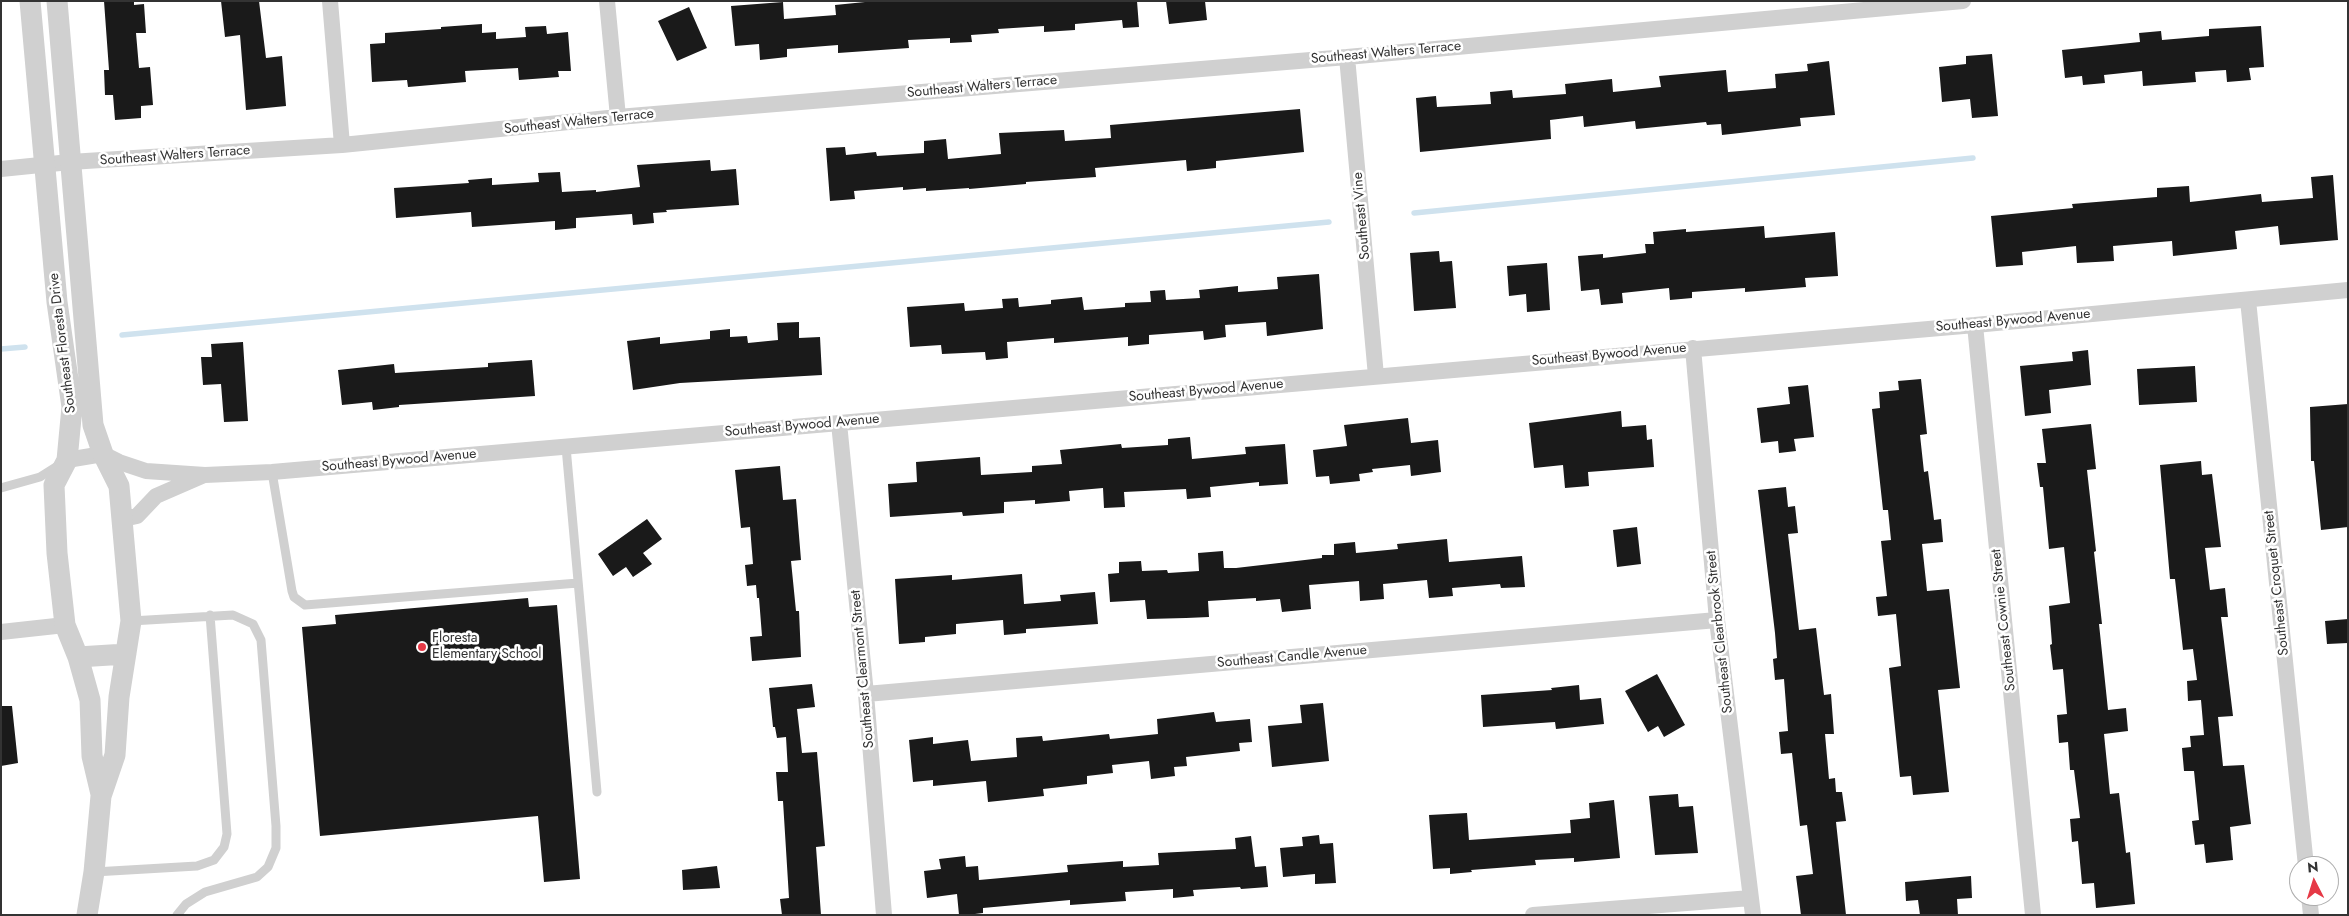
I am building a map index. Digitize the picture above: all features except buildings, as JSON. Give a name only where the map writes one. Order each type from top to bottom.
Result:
[{"type":"street","name":"Southeast Floresta Drive","points":[[30,1],[57,302],[72,407],[67,460],[54,485],[57,553],[65,625],[78,657],[90,700],[92,756],[101,796]]},
{"type":"street","name":"Southeast Floresta Drive","points":[[57,1],[93,425],[103,454],[119,486],[131,621],[119,697],[115,755],[101,796],[94,872],[87,915]]},
{"type":"street","points":[[330,1],[342,145]]},
{"type":"street","points":[[606,1],[618,117]]},
{"type":"street","name":"Southeast Walters Terrace","points":[[1,169],[70,162],[342,145],[618,117],[1346,57],[1844,6],[1963,1]]},
{"type":"street","name":"Southeast Vine","points":[[1346,57],[1376,376]]},
{"type":"street","name":"Southeast Bywood Avenue","points":[[103,454],[118,462],[146,470],[204,476],[272,472],[1976,325],[2348,290]]},
{"type":"street","name":"Southeast Croquet Street","points":[[2248,300],[2305,856]]},
{"type":"street","name":"Southeast Cownie Street","points":[[1976,325],[2033,915]]},
{"type":"street","name":"Southeast Clearbrook Street","points":[[1694,348],[1717,620],[1753,915]]},
{"type":"street","name":"Southeast Clearmont Street","points":[[839,423],[866,694],[884,915]]},
{"type":"street","points":[[67,460],[103,454]]},
{"type":"street","points":[[123,519],[137,516],[156,496],[204,476]]},
{"type":"street","name":"Southeast Candle Avenue","points":[[866,694],[1717,620]]},
{"type":"street","points":[[1,632],[65,625]]},
{"type":"street","points":[[78,657],[126,654]]},
{"type":"street","points":[[1533,915],[1751,898]]},
{"type":"lane","points":[[566,447],[597,792]]},
{"type":"lane","points":[[1,488],[40,477],[67,460]]},
{"type":"lane","points":[[272,472],[292,591],[294,597],[304,605],[578,583]]},
{"type":"lane","points":[[94,872],[197,866],[214,860],[224,847],[228,834],[210,615]]},
{"type":"lane","points":[[131,621],[210,615],[239,616],[253,624],[259,634],[276,826],[276,848],[268,867],[257,877],[205,892],[186,904],[178,915]]},
{"type":"waterway","points":[[1414,213],[1973,158]]},
{"type":"waterway","points":[[122,335],[1329,222]]},
{"type":"waterway","points":[[1,349],[25,347]]},
{"type":"place","name":"Floresta Elementary School","points":[[422,647]]}]
